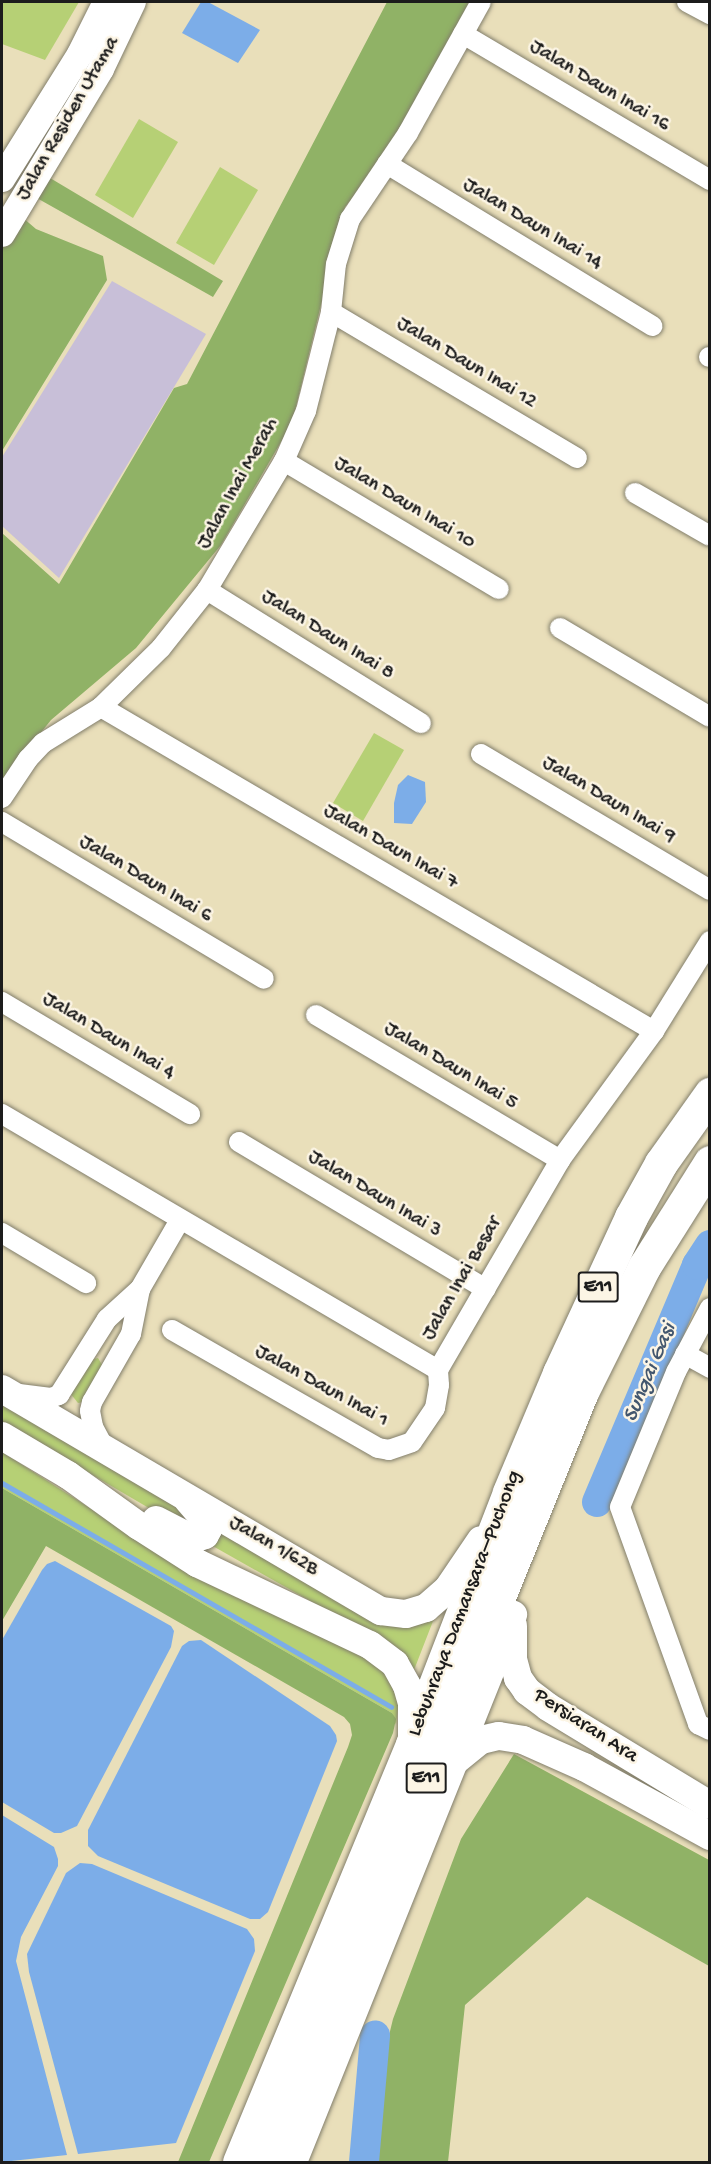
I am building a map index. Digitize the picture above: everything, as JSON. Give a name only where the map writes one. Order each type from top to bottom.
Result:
[{"type":"highway","name":"Lebuhraya Damansara–Puchong","points":[[239,2163],[412,1744],[509,1492],[559,1373],[631,1216],[661,1163],[710,1094]]},
{"type":"highway","name":"E11","points":[[270,2163],[581,1394],[644,1267],[710,1162]]},
{"type":"highway","points":[[513,1615],[550,1511],[581,1394]]},
{"type":"main road","name":"Jalan 1/62B","points":[[6,1391],[381,1611],[406,1614],[426,1608],[447,1590],[467,1563],[509,1492]]},
{"type":"main road","name":"Jalan 1/62B","points":[[2,1436],[68,1475],[125,1517],[197,1563],[370,1645],[395,1664],[407,1686],[412,1704],[412,1744]]},
{"type":"main road","points":[[68,1475],[183,1534],[199,1537],[208,1529],[207,1522],[181,1493]]},
{"type":"main road","points":[[292,2163],[513,1615]]},
{"type":"main road","name":"Persiaran Ara","points":[[513,1615],[513,1659],[518,1678],[527,1691],[548,1707],[710,1804]]},
{"type":"main road","name":"Persiaran Ara","points":[[456,1760],[481,1740],[499,1736],[523,1740],[584,1767],[710,1836]]},
{"type":"street","name":"Jalan Residen Utama","points":[[2,179],[80,54],[106,2]]},
{"type":"street","name":"Jalan Residen Utama","points":[[2,234],[101,69],[133,2]]},
{"type":"street","name":"Jalan Inai Merah","points":[[2,798],[28,759],[43,743],[101,707],[161,648],[207,590],[284,461],[306,411],[331,312],[336,264],[350,219],[387,164],[481,2]]},
{"type":"street","points":[[687,2],[710,14]]},
{"type":"street","name":"Jalan Daun Inai 16","points":[[463,34],[710,180]]},
{"type":"street","name":"Jalan Daun Inai 14","points":[[387,164],[652,326]]},
{"type":"street","name":"Jalan Daun Inai 12","points":[[331,312],[576,458]]},
{"type":"street","name":"Jalan Daun Inai 10","points":[[284,461],[499,589]]},
{"type":"street","points":[[635,492],[710,536]]},
{"type":"street","name":"Jalan Daun Inai 8","points":[[207,590],[422,723]]},
{"type":"street","points":[[560,628],[710,717]]},
{"type":"street","name":"Jalan Daun Inai 7","points":[[101,707],[654,1031]]},
{"type":"street","name":"Jalan Daun Inai 9","points":[[481,754],[710,890]]},
{"type":"street","name":"Jalan Daun Inai 6","points":[[2,822],[264,979]]},
{"type":"street","name":"Jalan Inai Besar","points":[[2,1114],[438,1370],[560,1160],[654,1031],[710,941]]},
{"type":"street","name":"Jalan Daun Inai 4","points":[[2,1002],[190,1114]]},
{"type":"street","name":"Jalan Daun Inai 5","points":[[316,1015],[560,1160]]},
{"type":"street","name":"Jalan Daun Inai 3","points":[[238,1142],[486,1289]]},
{"type":"street","points":[[6,1391],[51,1398],[58,1395],[107,1319],[140,1289],[180,1220]]},
{"type":"street","points":[[2,1233],[86,1283]]},
{"type":"street","points":[[103,1446],[93,1427],[90,1411],[92,1402],[121,1352],[136,1318],[140,1289]]},
{"type":"street","points":[[710,1308],[685,1354],[621,1507],[698,1724],[710,1730]]},
{"type":"street","name":"Jalan Daun Inai 1","points":[[172,1330],[378,1448],[389,1450],[412,1442],[435,1408],[439,1385],[438,1370]]},
{"type":"street","points":[[96,1337],[121,1352]]},
{"type":"street","points":[[685,1354],[710,1368]]},
{"type":"shaded area","points":[[112,281],[206,334],[59,578],[2,526],[2,457]]},
{"type":"green space","points":[[2,2],[79,2],[45,60],[2,44]]},
{"type":"green space","points":[[387,2],[474,2],[390,151],[345,207],[292,423],[221,545],[136,648],[51,720],[2,781],[2,533],[59,584],[174,388],[187,384]]},
{"type":"green space","points":[[139,119],[178,142],[133,218],[95,195]]},
{"type":"green space","points":[[220,167],[258,190],[214,265],[176,243]]},
{"type":"green space","points":[[45,175],[223,281],[213,297],[35,197],[22,217],[36,229],[103,256],[107,280],[2,451],[2,246]]},
{"type":"green space","points":[[374,733],[404,750],[363,821],[333,803]]},
{"type":"green space","points":[[98,1358],[104,1368],[84,1402],[78,1403],[70,1393],[90,1360]]},
{"type":"green space","points":[[2,1404],[197,1519],[183,1528],[2,1422]]},
{"type":"green space","points":[[2,1452],[107,1519],[385,1667],[399,1701],[396,1725],[392,1713],[2,1488]]},
{"type":"green space","points":[[2,1488],[392,1713],[396,1719],[393,1733],[209,2162],[178,2162],[348,1747],[352,1735],[350,1724],[344,1717],[46,1546],[2,1621]]},
{"type":"green space","points":[[219,1530],[366,1615],[435,1616],[414,1670],[383,1642],[211,1545]]},
{"type":"green space","points":[[514,1754],[709,1860],[709,1966],[587,1897],[465,2005],[448,2162],[358,2162],[393,2019],[461,1839]]},
{"type":"water","points":[[201,2],[208,2],[260,30],[238,63],[182,33]]},
{"type":"water","points":[[408,775],[425,782],[426,802],[412,824],[394,823],[394,803],[398,785]]},
{"type":"water","points":[[55,1561],[171,1626],[174,1631],[171,1647],[77,1826],[61,1833],[54,1833],[2,1802],[2,1640],[42,1570],[47,1564]]},
{"type":"water","points":[[201,1640],[330,1726],[336,1735],[337,1741],[268,1912],[260,1919],[250,1919],[98,1856],[88,1846],[88,1830],[182,1646],[189,1641]]},
{"type":"water","points":[[2,1815],[54,1847],[58,1859],[58,1866],[21,1937],[16,1961],[67,2155],[2,2162]]},
{"type":"water","points":[[80,1863],[92,1864],[247,1929],[254,1939],[255,1951],[176,2143],[78,2154],[29,1972],[27,1954],[66,1873]]},
{"type":"waterway","name":"Sungai Gasi","points":[[597,1502],[697,1265],[710,1245]]},
{"type":"waterway","points":[[2,1483],[391,1707]]},
{"type":"waterway","name":"Sungai Gasi","points":[[364,2162],[375,2035]]}]
